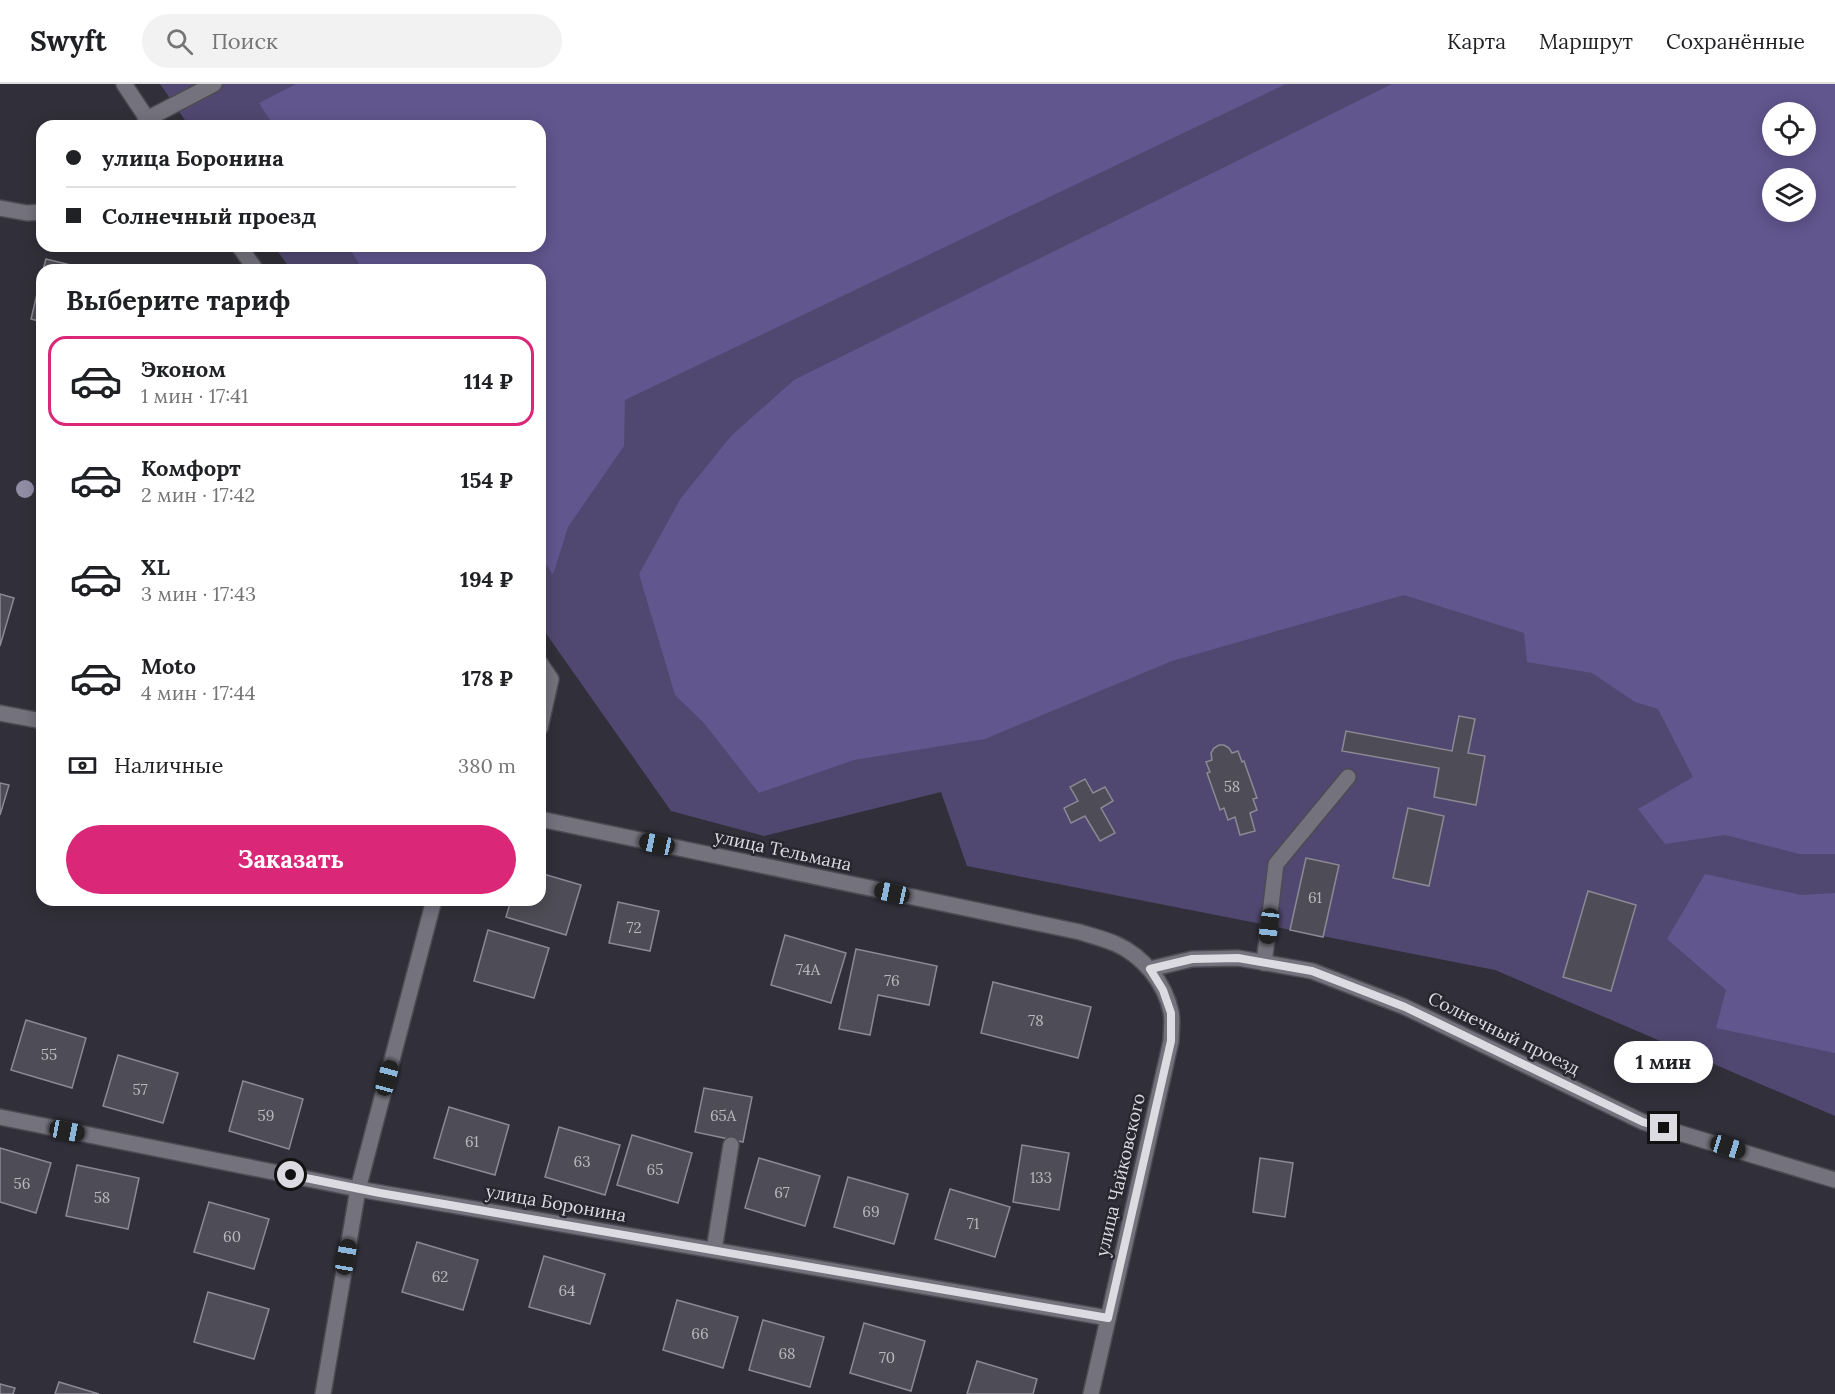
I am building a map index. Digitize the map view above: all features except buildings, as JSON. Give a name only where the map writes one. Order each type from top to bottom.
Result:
[{"type":"street","points":[[124,84],[146,120]]},
{"type":"street","points":[[155,120],[214,84]]},
{"type":"street","points":[[0,208],[36,212]]},
{"type":"street","points":[[546,672],[551,679],[546,701]]},
{"type":"street","points":[[0,712],[36,720]]},
{"type":"street","points":[[1264,963],[1276,864],[1348,777]]},
{"type":"street","name":"улица Тельмана","points":[[546,820],[1080,932],[1116,944],[1135,955],[1150,969]]},
{"type":"street","points":[[323,1394],[358,1189],[432,906]]},
{"type":"street","name":"Солнечный проезд","points":[[1150,969],[1192,959],[1238,958],[1312,971],[1405,1007],[1643,1122],[1835,1180]]},
{"type":"street","name":"улица Чайковского","points":[[1092,1394],[1171,1041],[1171,1013],[1163,990],[1150,969]]},
{"type":"street","name":"улица Боронина","points":[[0,1117],[358,1189],[1108,1318]]},
{"type":"street","points":[[714,1250],[731,1146]]},
{"type":"shaded area","points":[[160,84],[1835,84],[1835,1116],[1495,970],[967,866],[941,792],[764,836],[671,811],[546,634],[546,264],[287,264],[278,252],[546,252],[546,120],[185,120]]},
{"type":"shaded area","points":[[296,84],[1286,84],[625,400],[624,446],[568,527],[553,575],[546,564],[546,264],[359,264],[352,252],[546,252],[546,120],[270,120],[259,103]]},
{"type":"shaded area","points":[[1392,84],[1835,84],[1835,854],[1799,854],[1725,835],[1665,844],[1638,809],[1693,777],[1658,709],[1635,702],[1592,673],[1527,662],[1524,633],[1404,595],[1172,661],[985,739],[854,760],[759,793],[703,722],[675,695],[639,574],[681,498],[732,435],[794,380]]},
{"type":"shaded area","points":[[1705,874],[1801,895],[1835,893],[1835,1053],[1716,1028],[1726,990],[1667,939]]},
{"type":"route","points":[[291,1175],[380,1193],[1108,1318],[1171,1041],[1171,1013],[1163,990],[1150,969],[1192,959],[1238,958],[1312,971],[1405,1007],[1643,1122],[1664,1128]]}]
